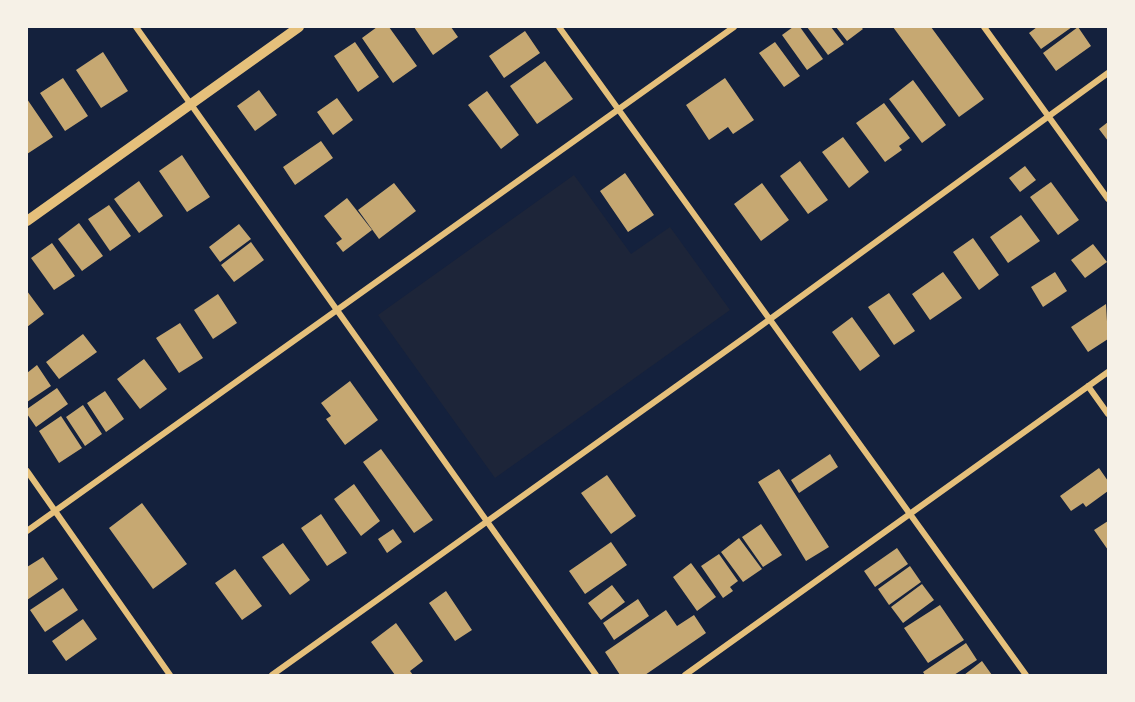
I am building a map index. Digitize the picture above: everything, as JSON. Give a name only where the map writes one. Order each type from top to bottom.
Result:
[{"type":"street","points":[[136,27],[596,675]]},
{"type":"street","points":[[27,221],[299,27]]},
{"type":"street","points":[[559,27],[771,318],[1026,675]]},
{"type":"street","points":[[27,531],[734,27]]},
{"type":"street","points":[[984,27],[1108,199]]},
{"type":"street","points":[[272,675],[488,522],[1108,73]]},
{"type":"street","points":[[685,675],[1108,372]]},
{"type":"street","points":[[1088,386],[1108,414]]},
{"type":"street","points":[[27,471],[170,675]]},
{"type":"shaded area","points":[[574,175],[631,254],[670,227],[730,310],[495,478],[378,315]]},
{"type":"building","points":[[377,27],[389,27],[417,66],[393,83],[362,38]]},
{"type":"building","points":[[414,27],[451,27],[458,37],[433,55]]},
{"type":"building","points":[[793,27],[800,27],[823,59],[807,70],[782,35]]},
{"type":"building","points":[[807,27],[831,27],[844,44],[828,55]]},
{"type":"building","points":[[836,27],[861,27],[863,29],[847,41]]},
{"type":"building","points":[[893,27],[931,27],[984,99],[959,117]]},
{"type":"building","points":[[1037,27],[1072,27],[1041,49],[1029,33]]},
{"type":"building","points":[[1078,27],[1091,46],[1056,71],[1043,53]]},
{"type":"building","points":[[525,31],[540,53],[504,78],[489,56]]},
{"type":"building","points":[[355,42],[379,77],[358,92],[334,56]]},
{"type":"building","points":[[775,42],[800,76],[784,87],[759,53]]},
{"type":"building","points":[[103,52],[128,91],[101,108],[76,70]]},
{"type":"building","points":[[545,61],[573,99],[537,124],[510,86]]},
{"type":"building","points":[[63,78],[88,116],[65,131],[40,93]]},
{"type":"building","points":[[725,78],[754,120],[733,134],[728,127],[709,140],[686,105]]},
{"type":"building","points":[[913,80],[946,125],[922,143],[889,99]]},
{"type":"building","points":[[259,90],[277,115],[255,131],[237,106]]},
{"type":"building","points":[[487,91],[519,135],[501,149],[468,105]]},
{"type":"building","points":[[337,98],[353,120],[333,135],[317,112]]},
{"type":"building","points":[[27,99],[53,137],[27,154]]},
{"type":"building","points":[[884,103],[910,138],[899,146],[902,150],[885,162],[856,123]]},
{"type":"building","points":[[1108,122],[1108,141],[1099,129]]},
{"type":"building","points":[[843,137],[869,172],[849,188],[822,152]]},
{"type":"building","points":[[321,141],[333,158],[295,185],[283,167]]},
{"type":"building","points":[[182,155],[210,197],[187,212],[159,171]]},
{"type":"building","points":[[800,161],[828,200],[808,214],[780,176]]},
{"type":"building","points":[[1025,166],[1036,180],[1020,192],[1009,178]]},
{"type":"building","points":[[625,173],[654,215],[628,232],[600,191]]},
{"type":"building","points":[[139,181],[163,216],[139,233],[114,199]]},
{"type":"building","points":[[1051,182],[1079,220],[1058,235],[1030,197]]},
{"type":"building","points":[[394,183],[416,211],[379,239],[358,210]]},
{"type":"building","points":[[762,183],[789,220],[761,241],[734,204]]},
{"type":"building","points":[[347,198],[372,230],[343,252],[336,243],[342,239],[324,216]]},
{"type":"building","points":[[109,205],[131,236],[110,251],[88,219]]},
{"type":"building","points":[[1021,215],[1040,241],[1008,263],[990,237]]},
{"type":"building","points":[[79,223],[103,256],[82,271],[58,239]]},
{"type":"building","points":[[239,224],[251,239],[220,262],[209,247]]},
{"type":"building","points":[[973,238],[999,275],[979,290],[953,252]]},
{"type":"building","points":[[251,242],[264,260],[234,282],[221,265]]},
{"type":"building","points":[[52,243],[75,276],[54,290],[31,258]]},
{"type":"building","points":[[1093,244],[1107,262],[1085,278],[1071,260]]},
{"type":"building","points":[[943,272],[962,298],[930,320],[912,294]]},
{"type":"building","points":[[1055,272],[1067,291],[1043,307],[1031,287]]},
{"type":"building","points":[[27,291],[44,314],[27,327]]},
{"type":"building","points":[[889,293],[915,331],[894,345],[868,307]]},
{"type":"building","points":[[218,294],[237,323],[213,339],[194,310]]},
{"type":"building","points":[[1106,304],[1108,339],[1088,352],[1071,327]]},
{"type":"building","points":[[852,317],[880,356],[860,371],[832,332]]},
{"type":"building","points":[[180,323],[203,358],[179,373],[156,338]]},
{"type":"building","points":[[83,334],[97,352],[59,379],[46,362]]},
{"type":"building","points":[[144,359],[167,389],[140,409],[117,379]]},
{"type":"building","points":[[37,365],[51,386],[27,402],[27,373]]},
{"type":"building","points":[[350,381],[378,420],[345,445],[326,419],[331,416],[321,403]]},
{"type":"building","points":[[57,388],[68,404],[36,427],[27,414],[27,409]]},
{"type":"building","points":[[105,391],[124,419],[106,432],[87,403]]},
{"type":"building","points":[[83,405],[102,434],[85,446],[66,417]]},
{"type":"building","points":[[61,416],[82,448],[59,463],[39,431]]},
{"type":"building","points":[[381,449],[433,520],[414,533],[363,462]]},
{"type":"building","points":[[830,454],[838,467],[799,493],[791,480]]},
{"type":"building","points":[[1099,468],[1108,481],[1108,491],[1086,507],[1083,503],[1071,511],[1060,496]]},
{"type":"building","points":[[779,469],[829,547],[806,561],[758,482]]},
{"type":"building","points":[[607,475],[636,516],[611,534],[581,493]]},
{"type":"building","points":[[354,484],[380,521],[361,536],[334,499]]},
{"type":"building","points":[[142,503],[187,564],[153,589],[109,528]]},
{"type":"building","points":[[321,514],[347,553],[327,566],[301,528]]},
{"type":"building","points":[[1108,521],[1108,550],[1094,530]]},
{"type":"building","points":[[761,524],[782,555],[763,567],[742,537]]},
{"type":"building","points":[[393,529],[402,542],[387,553],[378,539]]},
{"type":"building","points":[[739,538],[762,569],[743,582],[721,552]]},
{"type":"building","points":[[611,542],[627,565],[585,594],[569,571]]},
{"type":"building","points":[[283,543],[310,580],[290,595],[262,557]]},
{"type":"building","points":[[897,548],[908,564],[875,587],[864,571]]},
{"type":"building","points":[[719,554],[738,581],[730,587],[733,591],[723,598],[701,566]]},
{"type":"building","points":[[43,557],[58,579],[27,600],[27,567]]},
{"type":"building","points":[[691,563],[716,597],[697,611],[673,577]]},
{"type":"building","points":[[910,566],[921,582],[889,605],[878,589]]},
{"type":"building","points":[[235,569],[262,606],[242,620],[215,583]]},
{"type":"building","points":[[922,584],[934,600],[903,623],[891,607]]},
{"type":"building","points":[[612,585],[625,602],[601,620],[588,603]]},
{"type":"building","points":[[63,588],[78,610],[45,632],[30,610]]},
{"type":"building","points":[[446,591],[472,630],[455,641],[429,603]]},
{"type":"building","points":[[638,599],[649,616],[614,640],[603,623]]},
{"type":"building","points":[[940,605],[964,640],[928,663],[904,628]]},
{"type":"building","points":[[666,610],[677,626],[694,615],[706,633],[645,675],[620,675],[605,652]]},
{"type":"building","points":[[83,619],[97,639],[66,661],[52,641]]},
{"type":"building","points":[[396,623],[423,661],[410,671],[413,675],[395,675],[371,642]]},
{"type":"building","points":[[966,643],[977,660],[954,675],[925,675],[923,672]]},
{"type":"building","points":[[982,661],[992,675],[964,675]]}]
